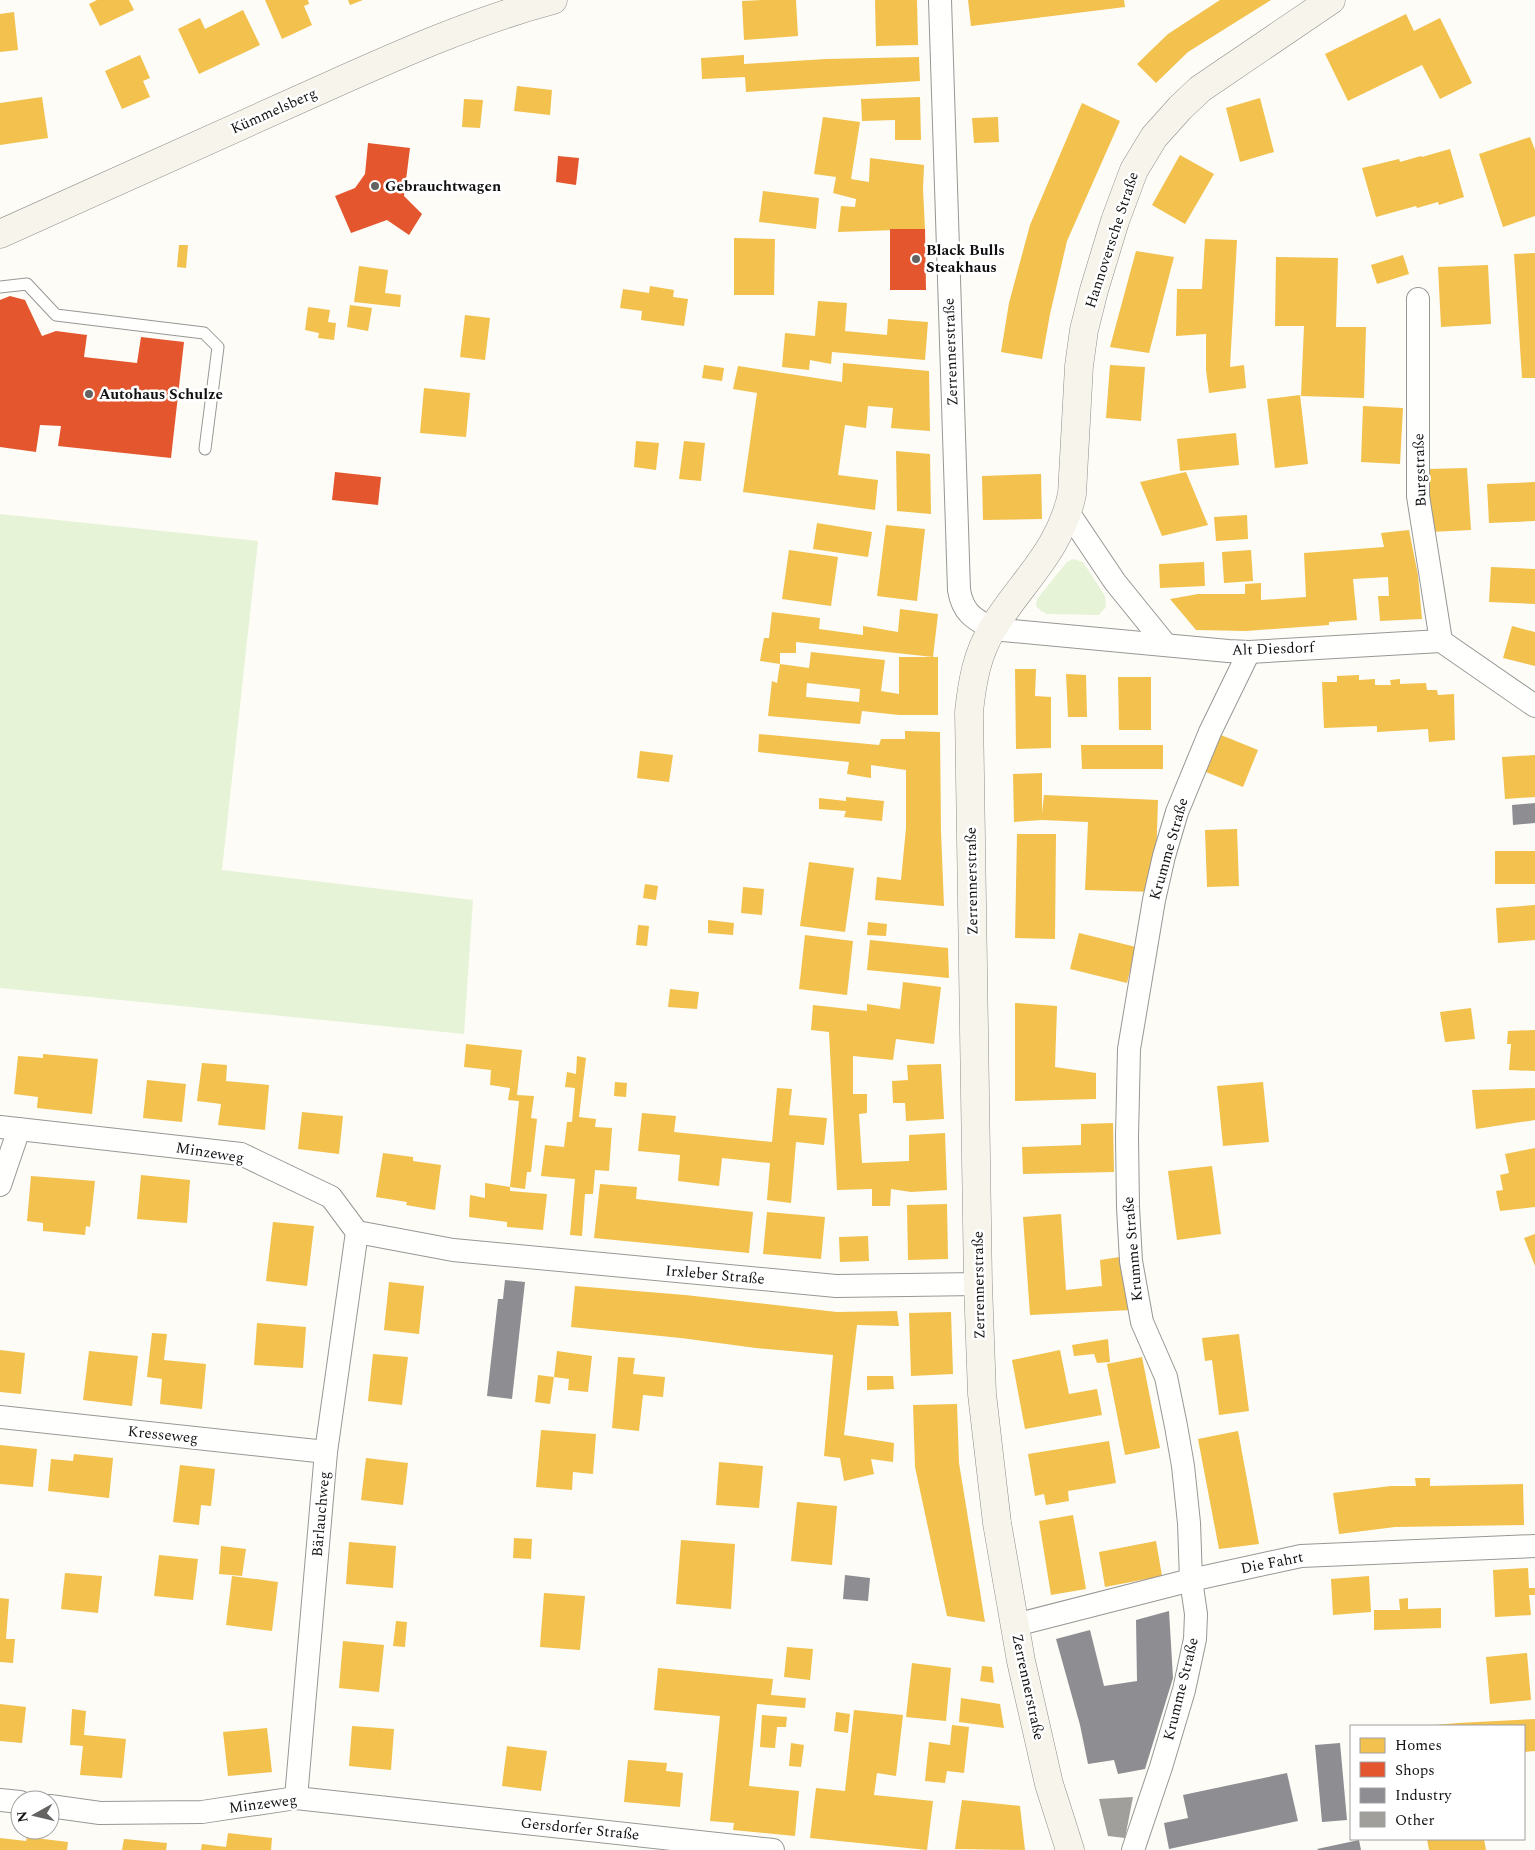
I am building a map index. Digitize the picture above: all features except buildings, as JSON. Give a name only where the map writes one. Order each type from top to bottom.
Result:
[{"type":"main road","name":"Kümmelsberg","points":[[0,234],[400,54],[521,8],[554,0]]},
{"type":"main road","name":"Hannoversche Straße","points":[[968,712],[972,681],[977,663],[992,629],[1050,549],[1061,531],[1068,512],[1072,494],[1079,366],[1084,330],[1115,221],[1134,170],[1154,137],[1200,89],[1331,0]]},
{"type":"main road","name":"Zerrennerstraße","points":[[968,712],[978,1284],[982,1394],[996,1523],[1015,1625],[1044,1761],[1070,1850]]},
{"type":"street","name":"Zerrennerstraße","points":[[940,0],[960,590],[964,606],[970,616],[992,629]]},
{"type":"street","name":"Burgstraße","points":[[1418,299],[1418,496],[1441,640]]},
{"type":"street","points":[[1068,512],[1116,582],[1166,645]]},
{"type":"street","name":"Alt Diesdorf","points":[[992,629],[1249,652],[1441,640]]},
{"type":"street","points":[[1441,640],[1535,706]]},
{"type":"street","name":"Krumme Straße","points":[[1132,1850],[1161,1767],[1190,1663],[1196,1620],[1188,1514],[1183,1466],[1176,1426],[1166,1377],[1142,1322],[1132,1270],[1128,1207],[1128,1064],[1134,1013],[1154,900],[1170,835],[1193,772],[1249,652]]},
{"type":"street","points":[[0,1185],[9,1128]]},
{"type":"street","name":"Minzeweg","points":[[9,1128],[241,1154],[331,1197],[357,1232]]},
{"type":"street","name":"Irxleber Straße","points":[[357,1232],[453,1250],[836,1286],[978,1284]]},
{"type":"street","name":"Bärlauchweg","points":[[296,1798],[326,1452],[357,1232]]},
{"type":"street","name":"Kresseweg","points":[[0,1418],[326,1452]]},
{"type":"street","name":"Die Fahrt","points":[[1015,1625],[1192,1580],[1301,1556],[1535,1546]]},
{"type":"street","name":"Minzeweg","points":[[60,1807],[100,1813],[202,1812],[296,1798],[476,1818]]},
{"type":"street","name":"Gersdorfer Straße","points":[[476,1818],[773,1850]]},
{"type":"lane","points":[[0,287],[27,284],[56,315],[204,333],[218,347],[205,449]]},
{"type":"green space","points":[[0,514],[258,541],[222,870],[473,900],[464,1034],[0,988]]},
{"type":"green space","points":[[1073,559],[1083,562],[1105,596],[1106,607],[1099,615],[1047,614],[1036,606],[1037,599],[1067,562]]},
{"type":"place","name":"Gebrauchtwagen","points":[[375,186]]},
{"type":"place","name":"Black Bulls Steakhaus","points":[[916,259]]},
{"type":"place","name":"Autohaus Schulze","points":[[89,394]]}]
